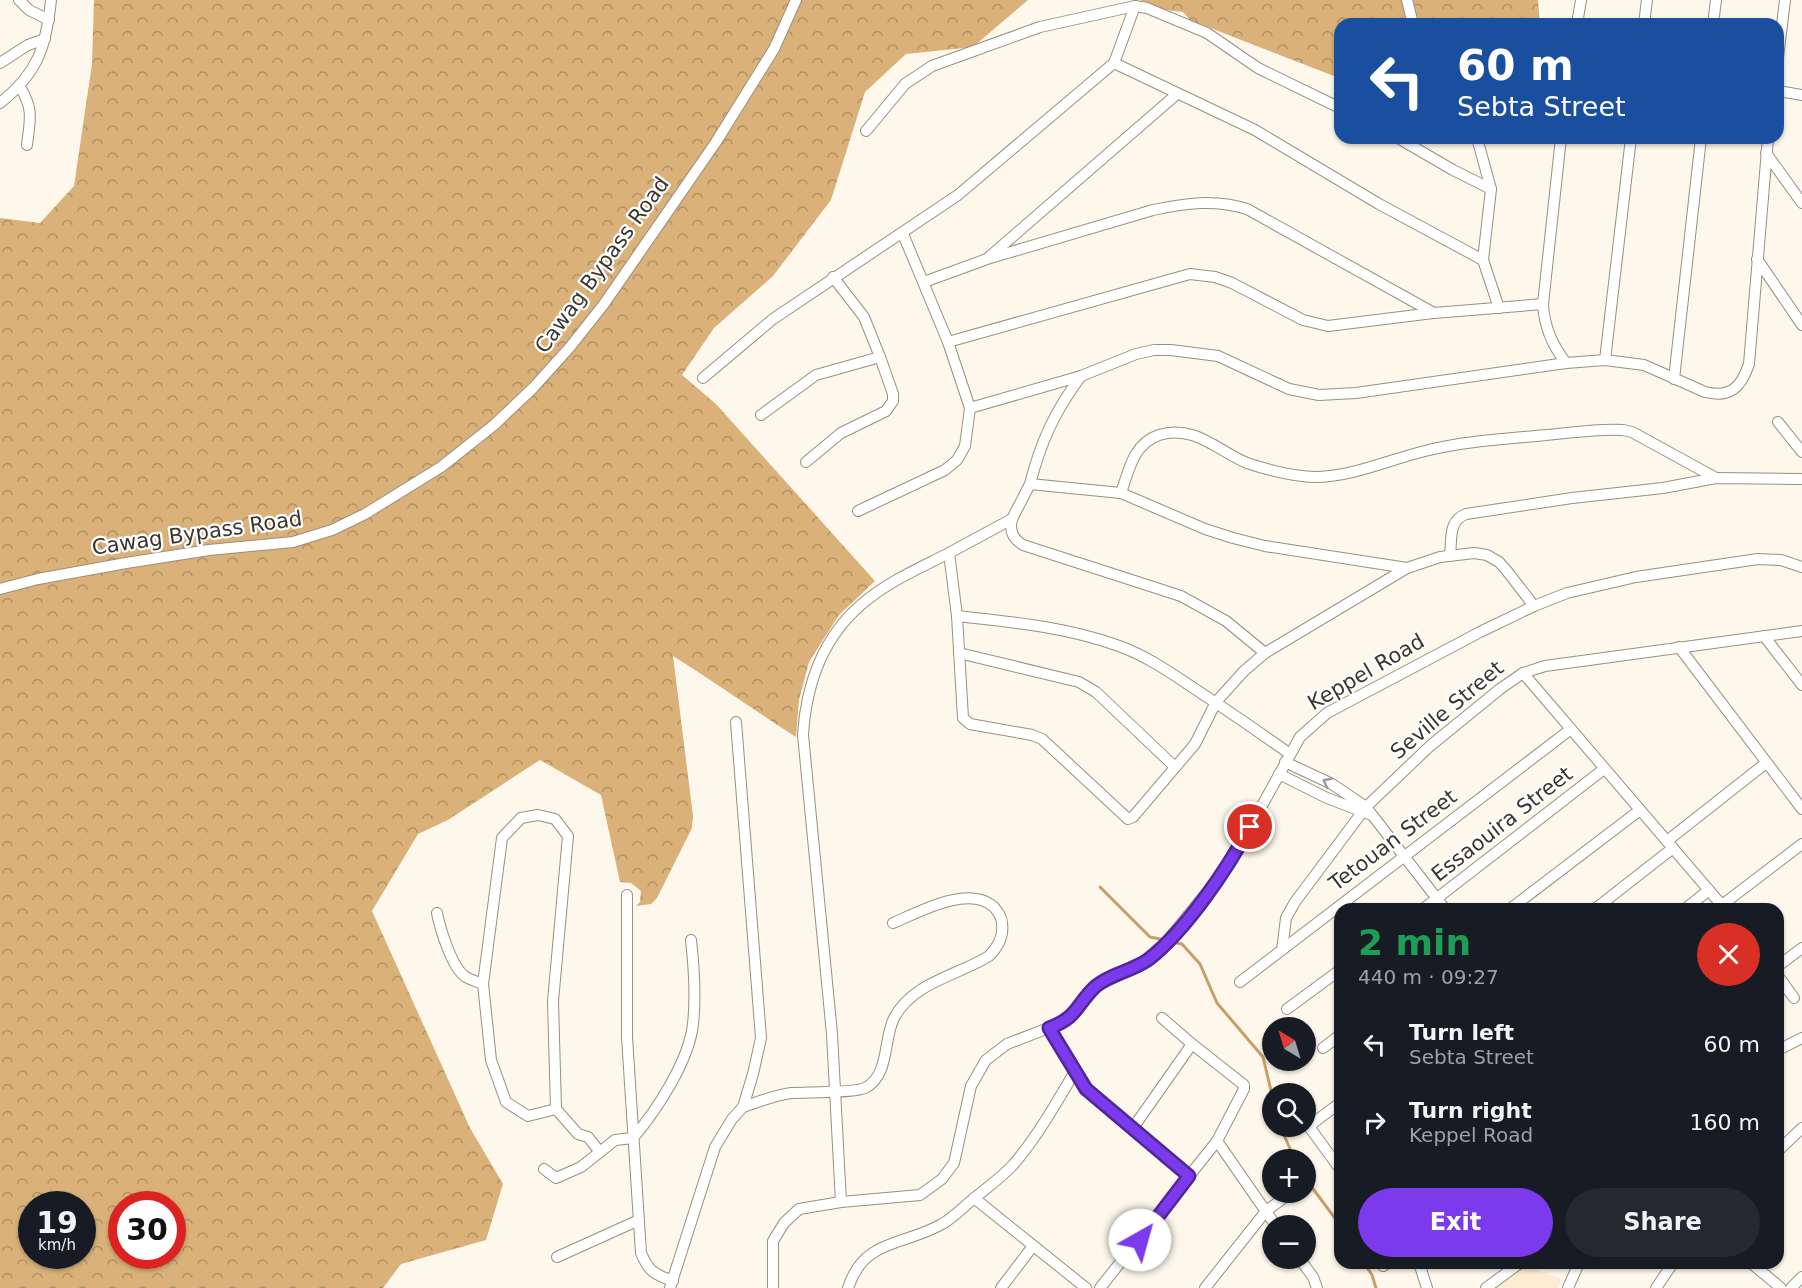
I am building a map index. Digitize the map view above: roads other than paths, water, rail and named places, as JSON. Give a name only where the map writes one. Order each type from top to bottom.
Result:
[{"type":"street","points":[[19,0],[29,10],[49,20]]},
{"type":"street","points":[[0,103],[20,87],[34,67],[45,39],[51,0]]},
{"type":"street","name":"Cawag Bypass Road","points":[[0,589],[38,579],[126,562],[209,550],[293,542],[332,530],[365,514],[441,467],[495,425],[533,388],[570,347],[597,312],[716,142],[774,49],[796,0]]},
{"type":"street","points":[[1407,0],[1412,18]]},
{"type":"street","points":[[1578,18],[1581,0]]},
{"type":"street","points":[[1645,18],[1647,0]]},
{"type":"street","points":[[1714,18],[1716,0]]},
{"type":"street","points":[[1783,18],[1785,0]]},
{"type":"street","points":[[703,378],[773,319],[833,277],[903,234],[983,175],[1114,63],[1135,6]]},
{"type":"street","points":[[866,131],[905,84],[932,66],[1040,27],[1135,6],[1147,8],[1207,33],[1266,72],[1334,105]]},
{"type":"street","points":[[0,63],[28,45],[45,39]]},
{"type":"street","points":[[1114,63],[1255,130],[1379,204],[1483,260]]},
{"type":"street","points":[[20,87],[31,109],[27,145]]},
{"type":"street","points":[[1784,92],[1802,95]]},
{"type":"street","points":[[987,259],[1177,94]]},
{"type":"street","points":[[1408,144],[1491,189]]},
{"type":"street","points":[[1479,144],[1491,189],[1483,260],[1499,308]]},
{"type":"street","points":[[1561,144],[1543,304],[1549,334],[1566,363]]},
{"type":"street","points":[[1605,360],[1630,144]]},
{"type":"street","points":[[1674,379],[1700,144]]},
{"type":"street","points":[[970,408],[1081,376],[1136,354],[1154,350],[1203,353],[1228,360],[1261,378],[1289,389],[1319,395],[1337,395],[1566,363],[1605,360],[1644,365],[1714,394],[1728,392],[1742,382],[1749,364],[1767,144]]},
{"type":"street","points":[[1766,153],[1802,203]]},
{"type":"street","points":[[924,282],[987,259],[1180,204],[1202,202],[1229,204],[1247,209],[1434,313]]},
{"type":"street","points":[[858,511],[945,470],[957,460],[965,446],[970,408],[948,342],[903,234]]},
{"type":"street","points":[[1757,259],[1802,325]]},
{"type":"street","points":[[948,342],[1190,274],[1215,277],[1232,283],[1303,320],[1328,326],[1434,313],[1543,304]]},
{"type":"street","points":[[806,462],[841,433],[881,414],[893,401],[880,357],[864,317],[833,277]]},
{"type":"street","points":[[761,415],[816,375],[880,357]]},
{"type":"street","points":[[1081,376],[1052,420],[1041,446],[1030,484],[1012,519],[1010,528],[1013,536],[1023,545],[1181,596],[1226,621],[1265,653]]},
{"type":"street","points":[[1778,422],[1802,452]]},
{"type":"street","points":[[1121,493],[1136,451],[1158,435],[1172,433],[1200,437],[1249,463],[1312,477],[1345,473],[1424,451],[1467,443],[1623,430],[1632,432],[1716,478]]},
{"type":"street","points":[[1450,555],[1453,525],[1458,518],[1466,514],[1572,498],[1663,488],[1716,478],[1802,479]]},
{"type":"street","points":[[1030,484],[1121,493],[1205,529],[1233,538],[1265,546],[1407,568]]},
{"type":"street","points":[[841,1202],[832,1034],[803,735],[805,708],[817,666],[829,643],[847,618],[862,603],[884,588],[1012,519]]},
{"type":"street","points":[[949,553],[957,616],[965,722],[1042,739],[1126,818],[1132,817],[1195,744],[1216,702],[1244,671],[1265,653],[1407,568],[1450,555],[1487,555],[1507,571],[1534,606]]},
{"type":"street","name":"Keppel Road","points":[[773,1288],[773,1241],[784,1223],[799,1209],[841,1202],[920,1195],[942,1179],[954,1163],[971,1086],[980,1068],[1000,1048],[1072,1016],[1098,985],[1140,965],[1155,954],[1217,880],[1244,838],[1305,731],[1334,709],[1421,662],[1534,606],[1567,593],[1597,585],[1707,566],[1767,559],[1781,560],[1802,567]]},
{"type":"street","points":[[957,616],[1038,625],[1110,643],[1145,657],[1216,702],[1288,758],[1332,784],[1367,811],[1440,903]]},
{"type":"street","name":"Seville Street","points":[[1282,950],[1286,918],[1295,902],[1367,811],[1444,733],[1481,702],[1523,673],[1545,666],[1802,631]]},
{"type":"street","points":[[1764,636],[1802,685]]},
{"type":"street","points":[[1679,646],[1802,809]]},
{"type":"street","points":[[959,653],[1079,682],[1096,692],[1175,767]]},
{"type":"street","points":[[1523,673],[1720,903]]},
{"type":"street","points":[[627,895],[627,1036],[641,1253],[648,1268],[672,1285],[715,1148],[742,1107],[753,1074],[761,1038],[736,722]]},
{"type":"street","name":"Tetouan Street","points":[[1343,903],[1571,729]]},
{"type":"street","points":[[1602,903],[1766,763]]},
{"type":"street","name":"Essaouira Street","points":[[1431,903],[1604,768]]},
{"type":"street","points":[[1279,774],[1327,798],[1367,811]]},
{"type":"street","points":[[1518,903],[1640,810]]},
{"type":"street","points":[[556,1109],[528,1116],[506,1102],[491,1060],[483,984],[502,838],[521,818],[538,815],[555,819],[568,836],[553,1001],[556,1109],[578,1134],[588,1137],[600,1152]]},
{"type":"street","points":[[1728,903],[1802,844]]},
{"type":"street","points":[[1693,903],[1709,890]]},
{"type":"street","points":[[742,1107],[789,1094],[863,1089],[875,1080],[883,1064],[894,1019],[906,1003],[927,986],[989,956],[1000,942],[1003,927],[994,907],[973,898],[949,901],[893,923]]},
{"type":"street","name":"Tetouan Street","points":[[1240,982],[1334,910]]},
{"type":"street","points":[[436,913],[458,970],[466,977],[483,984]]},
{"type":"street","points":[[544,1169],[556,1178],[582,1167],[615,1140],[633,1138],[650,1119],[672,1081],[690,1040],[693,1024],[694,970],[691,940]]},
{"type":"street","points":[[1784,962],[1802,948]]},
{"type":"street","points":[[1287,1009],[1334,974]]},
{"type":"street","points":[[1784,984],[1794,998]]},
{"type":"street","points":[[1100,1288],[1217,1141],[1244,1089],[1241,1082],[1162,1018]]},
{"type":"street","points":[[1049,1028],[1074,1073],[1086,1089],[1189,1176]]},
{"type":"street","points":[[1784,1047],[1802,1038]]},
{"type":"street","points":[[1323,1048],[1334,1040]]},
{"type":"street","points":[[1134,1128],[1192,1044]]},
{"type":"street","points":[[848,1288],[856,1268],[868,1255],[944,1223],[1012,1166],[1037,1132],[1074,1073]]},
{"type":"street","points":[[1334,1107],[1310,1126],[1310,1132],[1334,1162]]},
{"type":"street","points":[[1784,1145],[1802,1128]]},
{"type":"street","points":[[1217,1141],[1268,1215]]},
{"type":"street","points":[[974,1198],[1086,1288]]},
{"type":"street","points":[[1205,1288],[1266,1212],[1278,1203]]},
{"type":"street","points":[[557,1257],[639,1220]]},
{"type":"street","points":[[1000,1288],[1033,1246]]},
{"type":"street","points":[[1307,1269],[1317,1288]]},
{"type":"street","points":[[1421,1269],[1427,1288]]},
{"type":"street","points":[[1486,1288],[1512,1269]]},
{"type":"street","points":[[1568,1288],[1576,1269]]},
{"type":"street","points":[[1656,1288],[1669,1269]]},
{"type":"street","points":[[1757,1269],[1781,1288]]},
{"type":"street","points":[[1304,1288],[1312,1277]]},
{"type":"street","points":[[1791,1288],[1802,1277]]},
{"type":"waterway","points":[[1100,887],[1150,937],[1165,940]]},
{"type":"waterway","points":[[1172,942],[1182,944],[1200,964],[1217,1003],[1263,1057],[1269,1083]]},
{"type":"waterway","points":[[1285,1137],[1290,1149]]},
{"type":"waterway","points":[[1316,1193],[1334,1217]]},
{"type":"waterway","points":[[1368,1269],[1376,1288]]}]
